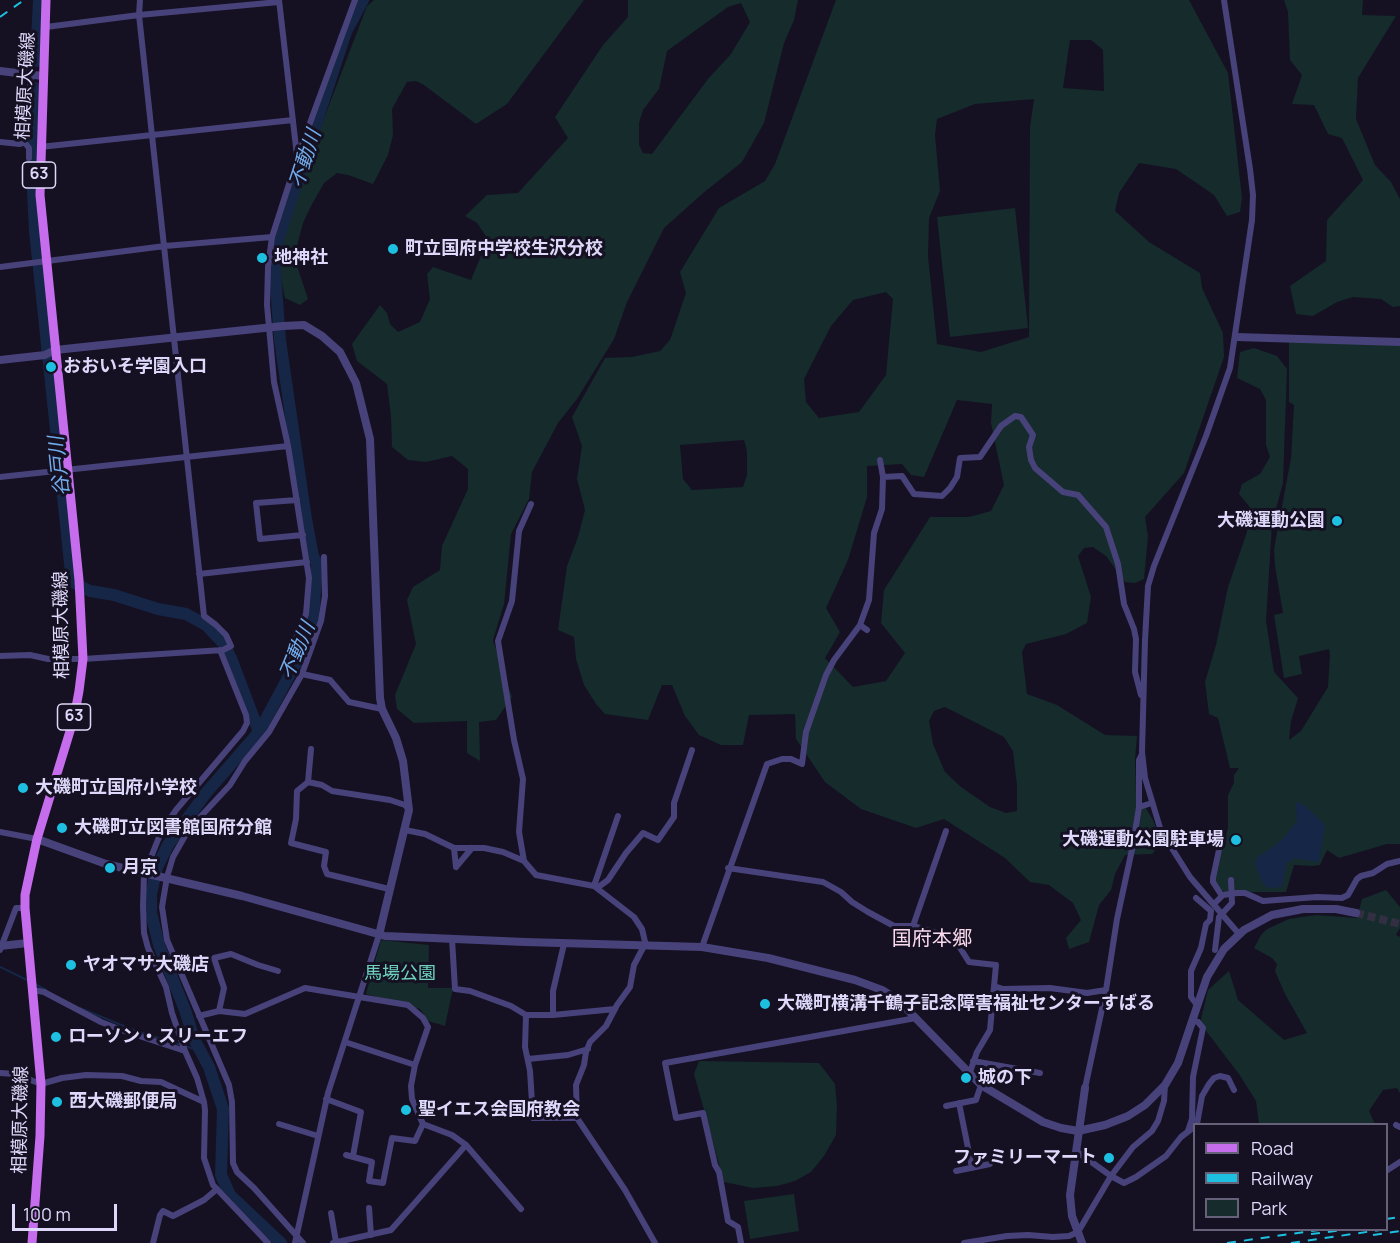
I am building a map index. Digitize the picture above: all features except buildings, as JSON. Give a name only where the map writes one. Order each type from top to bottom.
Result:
[{"type":"main road","name":"相模原大磯線","points":[[32,1243],[40,1136],[41,1084],[25,908],[37,839],[74,718],[82,659],[80,585],[64,471],[42,261],[40,147],[46,0]]},
{"type":"street","points":[[0,656],[82,659],[222,650],[231,646],[216,624],[204,616],[139,15],[140,0]]},
{"type":"street","points":[[284,668],[306,614],[309,578],[288,446],[274,382],[267,283],[272,237],[297,159],[355,0]]},
{"type":"street","points":[[1224,0],[1245,127],[1252,195],[1252,220],[1230,368],[1148,586],[1143,752],[1145,778],[1161,831],[1174,855],[1190,877],[1239,934]]},
{"type":"street","points":[[45,27],[279,1],[297,159]]},
{"type":"street","points":[[0,71],[43,76]]},
{"type":"street","points":[[29,158],[29,148],[25,142],[31,75]]},
{"type":"street","points":[[40,147],[293,120]]},
{"type":"street","points":[[0,142],[20,144],[25,142]]},
{"type":"street","points":[[0,267],[165,246],[272,237]]},
{"type":"street","points":[[0,360],[175,337],[304,325],[322,336],[340,352],[356,383],[370,439],[382,709],[396,738],[403,761],[409,810],[379,935],[326,1099],[297,1240]]},
{"type":"street","points":[[1236,337],[1400,342]]},
{"type":"street","points":[[883,477],[903,476],[914,494],[942,496],[957,477],[960,458],[980,457],[1001,426],[1015,416],[1021,417],[1033,435],[1029,447],[1035,468],[1062,492],[1078,495],[1106,527],[1118,564],[1124,604],[1134,629],[1135,672],[1144,705]]},
{"type":"street","points":[[0,477],[288,446]]},
{"type":"street","points":[[702,947],[766,764],[791,759],[802,764],[806,732],[826,675],[834,660],[860,625],[869,600],[874,533],[882,509],[883,477],[880,460]]},
{"type":"street","points":[[297,500],[256,503],[260,539],[303,535]]},
{"type":"street","points":[[524,861],[519,832],[524,795],[523,779],[514,740],[498,641],[512,601],[519,531],[531,504]]},
{"type":"street","points":[[303,1243],[297,1240],[237,1172],[233,1163],[230,1085],[199,1016],[165,930],[162,907],[164,876],[189,829],[230,785],[245,761],[269,732],[302,674],[321,621],[325,596],[324,557]]},
{"type":"street","points":[[199,574],[307,562]]},
{"type":"street","points":[[860,625],[867,630]]},
{"type":"street","points":[[222,650],[247,723],[243,731],[173,814],[161,832],[146,872],[143,906],[144,933],[148,948],[166,987],[172,1013],[204,1102],[206,1110],[204,1158],[209,1175],[217,1189],[268,1243]]},
{"type":"street","points":[[302,674],[330,680],[349,702],[382,709]]},
{"type":"street","points":[[311,749],[308,782],[297,791],[296,819],[291,843],[326,852],[324,866],[327,874],[389,889]]},
{"type":"street","points":[[595,887],[608,880],[643,833],[658,840],[674,818],[674,803],[692,750]]},
{"type":"street","points":[[1082,1243],[1070,1205],[1078,1131],[1133,845],[1139,807],[1139,760],[1143,752]]},
{"type":"street","points":[[308,782],[322,785],[332,791],[390,800],[405,805],[409,810]]},
{"type":"street","points":[[1139,807],[1152,803]]},
{"type":"street","points":[[595,887],[618,816]]},
{"type":"street","points":[[405,830],[425,834],[454,848],[484,848],[503,852],[524,861],[536,875],[595,887],[634,917],[642,929],[645,946],[634,965],[630,987],[606,1026],[590,1042],[576,1085],[577,1118],[625,1190],[655,1243]]},
{"type":"street","points":[[913,926],[946,831]]},
{"type":"street","points":[[0,832],[37,839],[90,859],[242,896],[379,935],[564,944],[702,947],[758,956],[855,980],[882,990],[898,1000],[981,1085],[1043,1122],[1078,1131],[1105,1125],[1128,1116],[1145,1105],[1165,1085],[1178,1063],[1212,968],[1224,949],[1239,934],[1259,921],[1287,911],[1319,909],[1356,913]]},
{"type":"street","points":[[1220,845],[1213,882],[1222,896]]},
{"type":"street","points":[[454,848],[456,867],[472,848]]},
{"type":"street","points":[[1214,904],[1222,896],[1245,893],[1263,902],[1317,897],[1342,898],[1348,895],[1361,876],[1373,873],[1387,864],[1400,861]]},
{"type":"street","points":[[728,868],[823,882],[894,926],[913,926],[951,937],[969,962],[996,965],[990,1030],[973,1061],[969,1075]]},
{"type":"street","points":[[1215,950],[1219,917],[1232,903],[1230,880]]},
{"type":"street","points":[[1196,898],[1211,911],[1201,948],[1191,971],[1191,997],[1197,1005]]},
{"type":"street","points":[[25,908],[16,908],[1,947],[28,943]]},
{"type":"street","points":[[452,939],[455,989],[512,1006],[526,1015],[553,1015],[615,1009]]},
{"type":"street","points":[[553,1015],[553,991],[564,944]]},
{"type":"street","points":[[219,1011],[224,988],[214,958],[231,954],[278,971]]},
{"type":"street","points":[[994,986],[1003,989],[1050,988],[1087,993],[1106,990]]},
{"type":"street","points":[[199,1016],[219,1011],[245,1014],[305,988],[408,1005],[423,1018],[428,1027],[415,1065],[411,1086],[412,1099],[423,1124],[452,1136],[466,1145],[521,1209]]},
{"type":"street","points":[[33,990],[44,992],[101,1022],[185,1051]]},
{"type":"street","points":[[526,1015],[525,1047],[530,1071],[533,1118],[577,1118]]},
{"type":"street","points":[[741,1243],[738,1227],[728,1221],[719,1172],[715,1165],[703,1113],[676,1118],[666,1063],[916,1018]]},
{"type":"street","points":[[1187,1132],[1192,1119],[1193,1077],[1203,1028],[1198,1022],[1192,1021]]},
{"type":"street","points":[[345,1042],[415,1065]]},
{"type":"street","points":[[528,1059],[588,1049]]},
{"type":"street","points":[[973,1061],[1040,1073]]},
{"type":"street","points":[[0,1072],[15,1074],[41,1084],[86,1075],[122,1076],[161,1083],[204,1102]]},
{"type":"street","points":[[1197,1123],[1202,1096],[1214,1078],[1220,1076],[1228,1078],[1234,1090]]},
{"type":"street","points":[[946,1106],[976,1100],[981,1085]]},
{"type":"street","points":[[964,1243],[1007,1236],[1028,1235],[1053,1238],[1078,1232],[1111,1176],[1133,1147],[1152,1131],[1158,1121],[1164,1101],[1165,1085]]},
{"type":"street","points":[[326,1099],[361,1112],[349,1155],[372,1162],[369,1181],[383,1183],[392,1138],[415,1141],[423,1124]]},
{"type":"street","points":[[959,1103],[972,1168]]},
{"type":"street","points":[[279,1124],[318,1136]]},
{"type":"street","points":[[1076,1151],[1124,1183],[1166,1156],[1193,1128]]},
{"type":"street","points":[[331,1213],[335,1243],[391,1230],[466,1145]]},
{"type":"street","points":[[956,1171],[990,1164]]},
{"type":"street","points":[[153,1243],[159,1213],[163,1211],[173,1216],[204,1200],[217,1189]]},
{"type":"street","points":[[369,1208],[371,1234]]},
{"type":"green space","points":[[374,0],[584,0],[507,104],[476,124],[424,85],[416,81],[407,82],[392,109],[393,135],[388,155],[373,184],[337,173],[324,183],[311,206],[303,223],[294,257],[308,299],[300,305],[285,298],[279,269],[285,229],[318,134],[367,6]]},
{"type":"green space","points":[[628,0],[798,0],[794,20],[784,43],[764,123],[742,162],[664,228],[627,302],[614,339],[577,399],[558,423],[532,472],[529,499],[511,534],[504,604],[493,640],[512,697],[496,720],[479,722],[480,761],[467,753],[467,721],[414,723],[397,709],[395,695],[416,644],[407,600],[413,587],[440,570],[442,546],[468,489],[468,469],[452,456],[426,462],[408,460],[392,447],[387,384],[357,361],[352,344],[380,305],[387,313],[390,324],[398,332],[420,322],[430,299],[427,274],[433,267],[471,280],[488,239],[477,223],[465,216],[487,195],[518,193],[568,138],[555,117],[603,45],[628,17]],"holes":[[[741,3],[750,22],[731,54],[708,79],[652,154],[643,153],[639,145],[639,123],[643,110],[659,89],[667,51],[728,7]]]},
{"type":"green space","points":[[836,0],[1189,0],[1228,73],[1242,198],[1240,212],[1227,216],[1214,195],[1176,169],[1139,163],[1119,193],[1115,211],[1149,242],[1200,273],[1202,288],[1223,333],[1224,357],[1184,473],[1145,517],[1148,536],[1144,579],[1135,583],[1125,582],[1106,556],[1093,547],[1084,548],[1078,556],[1091,597],[1087,623],[1066,634],[1026,644],[1022,652],[1027,694],[1057,705],[1105,735],[1137,736],[1136,792],[1153,820],[1162,843],[1152,854],[1125,855],[1115,874],[1111,890],[1099,905],[1089,942],[1069,949],[1066,938],[1081,920],[1073,903],[1049,885],[1030,882],[1005,858],[944,819],[916,828],[861,809],[825,782],[796,739],[795,714],[749,715],[743,745],[721,745],[699,735],[685,716],[672,685],[662,685],[648,720],[605,714],[584,685],[576,659],[574,637],[558,630],[567,566],[585,510],[577,479],[582,446],[572,417],[605,358],[632,357],[660,351],[670,340],[686,293],[680,272],[719,208],[765,181],[775,164]],"holes":[[[1070,40],[1091,40],[1103,50],[1104,91],[1063,88]],[[1034,99],[1030,127],[1029,337],[981,352],[937,344],[928,256],[929,218],[940,191],[935,135],[937,119],[975,104]],[[886,292],[893,299],[886,375],[859,412],[819,418],[806,402],[804,379],[831,326],[853,300]],[[957,400],[992,404],[991,423],[1004,485],[991,511],[969,517],[930,517],[884,590],[881,623],[905,653],[886,681],[853,687],[825,658],[840,632],[826,608],[848,560],[867,497],[867,466],[902,464],[911,475],[924,477]],[[744,440],[747,451],[747,475],[743,487],[692,490],[683,479],[680,445]],[[945,707],[1004,737],[1013,751],[1017,811],[1006,813],[990,807],[961,787],[945,772],[933,744],[929,721],[934,711]]]},
{"type":"green space","points":[[1284,0],[1363,0],[1362,15],[1396,16],[1358,78],[1356,119],[1375,165],[1391,182],[1400,199],[1400,306],[1393,307],[1381,299],[1353,297],[1337,302],[1313,316],[1296,314],[1290,286],[1326,261],[1327,220],[1363,180],[1342,138],[1328,134],[1314,105],[1292,104],[1302,75],[1290,60],[1288,12]]},
{"type":"green space","points":[[1015,208],[1028,328],[950,337],[937,217]]},
{"type":"green space","name":"大磯運動公園","points":[[1289,342],[1400,345],[1400,844],[1387,844],[1339,858],[1327,850],[1320,865],[1294,865],[1286,892],[1225,892],[1220,890],[1214,882],[1214,876],[1228,828],[1228,795],[1234,783],[1234,775],[1239,768],[1230,768],[1218,718],[1209,714],[1205,682],[1216,645],[1228,587],[1247,532],[1249,506],[1239,494],[1242,484],[1260,474],[1270,457],[1266,445],[1266,400],[1260,389],[1237,378],[1240,352],[1254,348],[1277,356],[1287,369],[1283,483],[1272,524],[1266,621],[1274,672],[1298,698],[1291,721],[1289,740],[1301,731],[1328,687],[1329,649],[1299,656],[1302,674],[1284,678],[1274,615],[1283,613],[1274,549],[1291,458],[1294,405],[1289,402]]},
{"type":"green space","points":[[1386,890],[1400,907],[1400,928],[1396,935],[1400,937],[1400,1093],[1397,1088],[1383,1090],[1369,1111],[1375,1123],[1259,1123],[1256,1101],[1239,1074],[1200,1023],[1208,990],[1229,971],[1238,1000],[1284,1040],[1307,1033],[1275,971],[1277,964],[1272,958],[1254,948],[1267,929],[1289,919],[1316,915],[1357,918],[1362,899]]},
{"type":"green space","name":"馬場公園","points":[[381,940],[429,945],[428,988],[453,988],[445,1026],[428,1021],[420,1009],[366,994]]},
{"type":"green space","points":[[699,1061],[819,1063],[835,1084],[836,1135],[824,1156],[811,1172],[795,1181],[777,1186],[753,1188],[724,1182],[694,1074]]},
{"type":"green space","points":[[794,1194],[799,1231],[750,1239],[744,1201]]},
{"type":"water","points":[[1296,802],[1303,804],[1325,825],[1319,862],[1293,858],[1292,862],[1287,861],[1282,887],[1268,888],[1262,882],[1255,864],[1257,858],[1282,840],[1297,821]]},
{"type":"waterway","name":"谷戸川","points":[[36,61],[39,0]]},
{"type":"waterway","name":"不動川","points":[[281,1243],[230,1195],[221,1175],[223,1109],[209,1067],[194,1039],[159,945],[151,913],[151,894],[157,867],[168,845],[206,793],[259,732],[298,659],[313,619],[317,564],[313,556],[306,519],[280,340],[274,260],[277,243],[346,32],[363,0]]},
{"type":"waterway","name":"谷戸川","points":[[35,88],[32,172],[35,231],[72,582],[90,591],[186,614],[206,625],[223,643],[231,658],[259,732]]},
{"type":"waterway","points":[[0,967],[27,980]]},
{"type":"waterway","points":[[35,984],[46,990]]},
{"type":"waterway","points":[[80,1008],[136,1031],[201,1051]]},
{"type":"tunnel","points":[[1356,913],[1400,924]]},
{"type":"railway","points":[[0,17],[24,0]]},
{"type":"railway","points":[[1388,1219],[1400,1217]]},
{"type":"railway","points":[[1227,1243],[1312,1231]]},
{"type":"railway","points":[[1311,1234],[1336,1231]]},
{"type":"railway","points":[[1291,1243],[1373,1231]]},
{"type":"railway","points":[[1373,1235],[1400,1231]]},
{"type":"place","name":"町立国府中学校生沢分校","points":[[393,249]]},
{"type":"place","name":"地神社","points":[[262,258]]},
{"type":"place","name":"おおいそ学園入口","points":[[51,367]]},
{"type":"place","name":"大磯運動公園","points":[[1337,521]]},
{"type":"place","name":"大磯町立国府小学校","points":[[23,788]]},
{"type":"place","name":"大磯町立図書館国府分館","points":[[62,828]]},
{"type":"place","name":"大磯運動公園駐車場","points":[[1236,840]]},
{"type":"place","name":"月京","points":[[110,868]]},
{"type":"place","name":"ヤオマサ大磯店","points":[[71,965]]},
{"type":"place","name":"大磯町横溝千鶴子記念障害福祉センターすばる","points":[[765,1004]]},
{"type":"place","name":"ローソン・スリーエフ","points":[[56,1037]]},
{"type":"place","name":"城の下","points":[[966,1078]]},
{"type":"place","name":"西大磯郵便局","points":[[57,1102]]},
{"type":"place","name":"聖イエス会国府教会","points":[[406,1110]]},
{"type":"place","name":"ファミリーマート","points":[[1109,1158]]},
{"type":"district","name":"国府本郷","points":[[932,939]]}]
